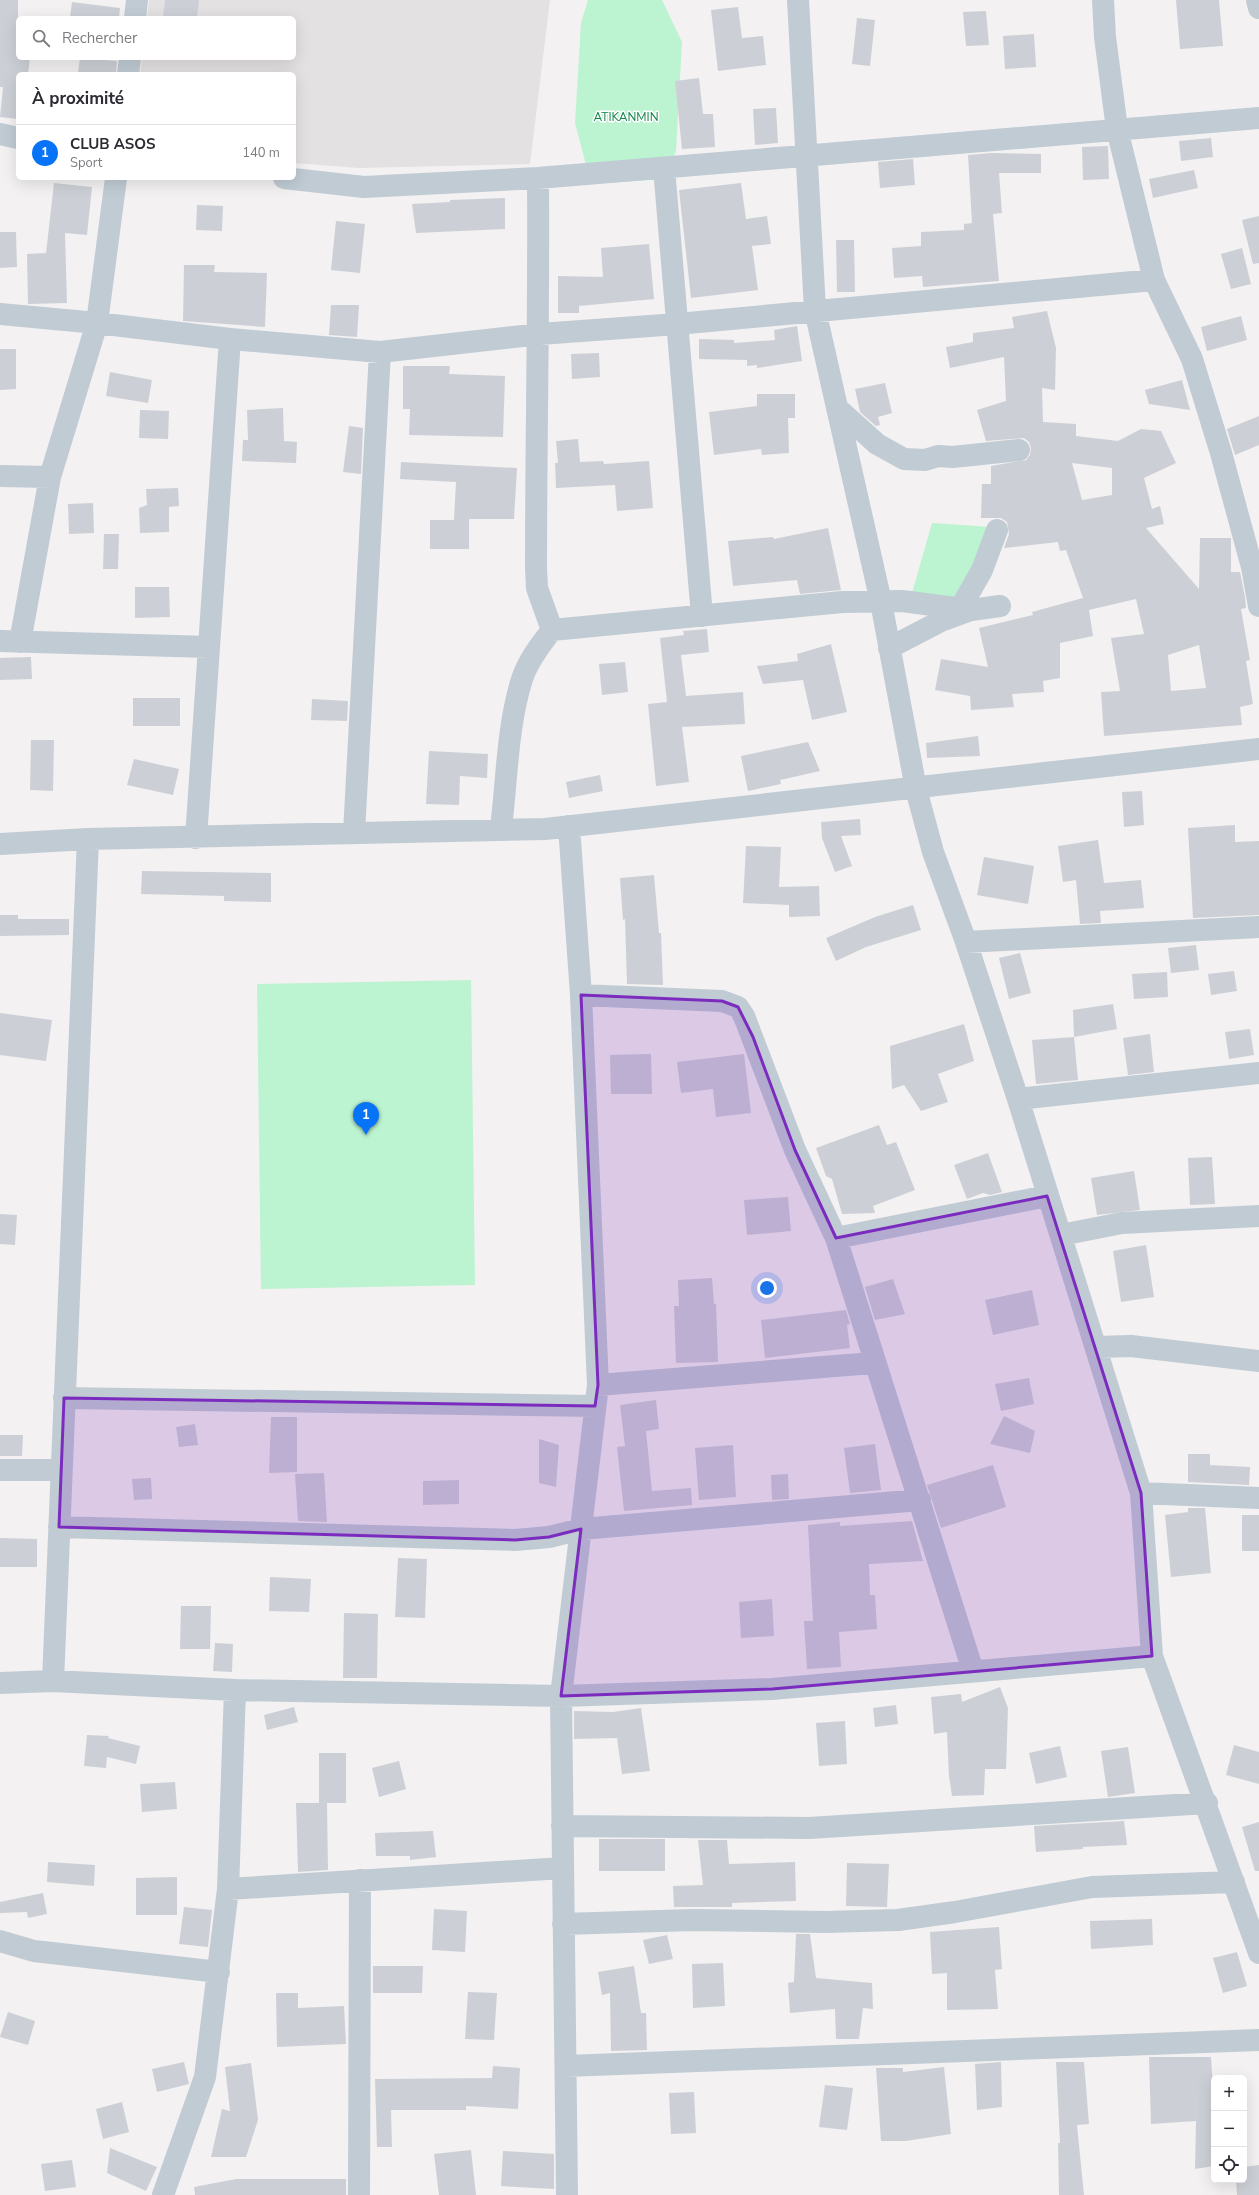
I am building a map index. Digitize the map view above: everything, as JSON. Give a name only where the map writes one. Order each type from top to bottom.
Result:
[{"type":"street","points":[[135,16],[137,0]]},
{"type":"street","points":[[798,0],[815,310],[881,602],[916,789],[933,852],[966,942],[1018,1099],[1047,1196],[1097,1347],[1142,1493],[1152,1656],[1207,1803],[1259,1953]]},
{"type":"street","points":[[1103,0],[1105,37],[1117,129],[1154,280],[1192,359],[1221,453],[1252,567],[1259,606]]},
{"type":"street","points":[[1257,0],[1259,8]]},
{"type":"street","points":[[128,72],[130,60]]},
{"type":"street","points":[[296,179],[364,187],[538,178],[1259,118]]},
{"type":"street","points":[[0,134],[16,138]]},
{"type":"street","points":[[664,168],[702,616]]},
{"type":"street","points":[[538,178],[540,334],[536,409],[536,568],[537,588],[552,630]]},
{"type":"street","points":[[116,180],[97,323],[50,477],[10,641],[209,647]]},
{"type":"street","points":[[0,314],[97,323],[230,339],[380,352],[540,334],[677,324],[815,310],[1154,280]]},
{"type":"street","points":[[196,838],[230,339]]},
{"type":"street","points":[[354,832],[380,352]]},
{"type":"street","points":[[837,408],[877,444],[904,459],[920,461],[938,456],[953,457],[1019,450]]},
{"type":"street","points":[[0,476],[50,477]]},
{"type":"street","points":[[889,648],[965,610],[997,530]]},
{"type":"street","points":[[501,828],[512,726],[522,679],[534,654],[552,630],[842,602],[902,601],[965,610],[1000,606]]},
{"type":"street","points":[[0,844],[88,839],[196,838],[501,828],[545,829],[916,789],[1259,749]]},
{"type":"street","points":[[567,2195],[561,1696],[597,1395],[581,995],[569,826]]},
{"type":"street","points":[[52,1681],[88,839]]},
{"type":"street","points":[[966,942],[1259,927]]},
{"type":"street","points":[[581,995],[722,1001],[738,1007],[753,1037],[794,1150],[836,1238],[874,1363],[920,1500],[973,1671]]},
{"type":"street","points":[[1018,1099],[1259,1073]]},
{"type":"street","points":[[836,1238],[1047,1196]]},
{"type":"street","points":[[1061,1235],[1122,1223],[1259,1216]]},
{"type":"street","points":[[1097,1347],[1131,1346],[1259,1362]]},
{"type":"street","points":[[64,1398],[597,1395],[874,1363]]},
{"type":"street","points":[[0,1470],[61,1470]]},
{"type":"street","points":[[1142,1493],[1259,1498]]},
{"type":"street","points":[[59,1527],[515,1540],[549,1537],[581,1529],[920,1500]]},
{"type":"street","points":[[0,1683],[52,1681],[235,1690],[561,1696],[772,1689],[1152,1656]]},
{"type":"street","points":[[163,2195],[205,2077],[228,1889],[235,1690]]},
{"type":"street","points":[[562,1826],[809,1828],[1207,1803]]},
{"type":"street","points":[[228,1889],[563,1868]]},
{"type":"street","points":[[359,2195],[360,1880]]},
{"type":"street","points":[[563,1924],[693,1920],[826,1922],[898,1920],[1092,1887],[1234,1882]]},
{"type":"street","points":[[0,1941],[34,1951],[219,1972]]},
{"type":"street","points":[[566,2066],[1259,2040]]},
{"type":"highlighted area","points":[[581,995],[722,1001],[738,1007],[753,1037],[795,1150],[836,1238],[1047,1196],[1141,1493],[1152,1656],[772,1689],[561,1696],[581,1529],[549,1537],[515,1540],[59,1527],[64,1398],[595,1406],[598,1385]]},
{"type":"shaded area","points":[[149,0],[550,0],[530,164],[359,168],[296,163],[296,72],[140,72],[142,60],[296,60],[296,16],[147,16]]},
{"type":"green space","name":"ATIKANMIN","points":[[588,0],[662,0],[682,42],[676,151],[665,179],[591,184],[575,123],[581,23]]},
{"type":"green space","points":[[932,523],[1005,528],[966,608],[912,593]]},
{"type":"green space","points":[[471,980],[475,1285],[261,1289],[257,984]]},
{"type":"building","points":[[0,0],[18,0],[18,16],[16,16],[16,60],[30,60],[28,72],[16,72],[16,119],[0,117],[3,87],[0,87]]},
{"type":"building","points":[[165,0],[199,0],[197,16],[163,16]]},
{"type":"building","points":[[1176,0],[1219,0],[1223,46],[1180,49]]},
{"type":"building","points":[[72,2],[120,8],[119,16],[70,16]]},
{"type":"building","points":[[738,7],[742,38],[763,36],[766,65],[718,71],[711,10]]},
{"type":"building","points":[[986,11],[989,45],[966,46],[963,12]]},
{"type":"building","points":[[857,18],[875,20],[870,66],[852,64]]},
{"type":"building","points":[[1034,34],[1036,67],[1005,69],[1003,36]]},
{"type":"building","points":[[80,60],[117,61],[116,72],[78,72]]},
{"type":"building","points":[[699,78],[703,114],[713,114],[715,147],[682,149],[675,81]]},
{"type":"building","points":[[776,108],[778,143],[755,145],[753,109]]},
{"type":"building","points":[[1211,138],[1213,157],[1181,161],[1179,141]]},
{"type":"building","points":[[1108,146],[1109,179],[1083,180],[1082,147]]},
{"type":"building","points":[[992,153],[1041,154],[1041,173],[999,173],[1002,213],[993,214],[999,281],[923,287],[922,276],[894,278],[892,248],[921,246],[921,232],[964,230],[964,224],[972,223],[968,155]]},
{"type":"building","points":[[913,159],[915,185],[880,188],[878,162]]},
{"type":"building","points":[[1194,170],[1198,188],[1153,198],[1149,179]]},
{"type":"building","points":[[54,183],[92,187],[87,235],[65,233],[67,303],[28,304],[27,254],[46,253]]},
{"type":"building","points":[[741,183],[746,219],[767,216],[771,244],[752,246],[758,290],[691,298],[679,190]]},
{"type":"building","points":[[505,198],[505,229],[416,233],[412,204],[450,202],[450,200]]},
{"type":"building","points":[[197,205],[223,206],[222,231],[196,230]]},
{"type":"building","points":[[1259,216],[1259,263],[1253,264],[1242,220]]},
{"type":"building","points":[[336,221],[365,224],[360,273],[331,270]]},
{"type":"building","points":[[0,232],[16,232],[17,267],[0,268]]},
{"type":"building","points":[[836,240],[854,240],[855,292],[837,292]]},
{"type":"building","points":[[649,244],[654,299],[579,306],[579,313],[558,313],[558,276],[603,277],[601,248]]},
{"type":"building","points":[[1242,248],[1251,284],[1231,289],[1221,254]]},
{"type":"building","points":[[184,265],[215,265],[214,272],[267,273],[265,327],[183,321]]},
{"type":"building","points":[[331,305],[359,305],[357,337],[329,335]]},
{"type":"building","points":[[1047,311],[1056,348],[1055,390],[1042,388],[1043,422],[1076,424],[1076,436],[1118,441],[1141,429],[1161,431],[1176,463],[1144,478],[1152,509],[1160,506],[1164,524],[1146,528],[1199,589],[1200,538],[1231,538],[1231,572],[1240,572],[1245,597],[1246,608],[1241,609],[1250,660],[1246,661],[1253,704],[1240,707],[1242,725],[1104,736],[1101,692],[1120,691],[1111,638],[1144,634],[1136,599],[1089,610],[1093,636],[1060,643],[1060,678],[1043,681],[1044,692],[1012,694],[1014,707],[971,710],[970,696],[935,690],[941,659],[988,667],[979,628],[1033,615],[1032,612],[1083,598],[1066,550],[1060,551],[1058,542],[1004,548],[1009,534],[1007,522],[1001,518],[981,518],[982,484],[991,484],[991,466],[1026,460],[1030,455],[1031,448],[1029,442],[1024,438],[986,441],[977,410],[1006,401],[1004,357],[950,368],[946,347],[973,342],[973,333],[1014,328],[1012,317]],"holes":[[[1072,463],[1112,468],[1112,495],[1082,500]],[[1199,645],[1206,688],[1171,691],[1168,655]]]},
{"type":"building","points":[[1241,316],[1247,340],[1207,351],[1201,327]]},
{"type":"building","points":[[797,326],[802,361],[757,368],[757,365],[747,366],[747,360],[699,359],[699,339],[734,340],[734,343],[775,340],[774,330]]},
{"type":"building","points":[[0,349],[16,349],[16,389],[0,390]]},
{"type":"building","points":[[599,353],[600,377],[572,379],[571,354]]},
{"type":"building","points":[[403,366],[450,366],[449,374],[505,376],[503,437],[409,435],[410,409],[403,409]]},
{"type":"building","points":[[110,372],[152,380],[148,403],[106,396]]},
{"type":"building","points":[[1182,380],[1190,410],[1149,404],[1145,390]]},
{"type":"building","points":[[885,383],[892,413],[878,417],[880,425],[876,426],[860,412],[855,389]]},
{"type":"building","points":[[757,394],[795,394],[795,418],[788,418],[789,453],[762,455],[761,449],[714,455],[709,412],[757,406]]},
{"type":"building","points":[[283,408],[284,441],[297,442],[296,463],[242,461],[243,440],[248,440],[247,410]]},
{"type":"building","points":[[140,410],[169,411],[168,439],[139,438]]},
{"type":"building","points":[[1259,416],[1259,445],[1235,455],[1227,429]]},
{"type":"building","points":[[349,426],[363,428],[361,474],[343,472]]},
{"type":"building","points":[[578,439],[580,462],[603,461],[604,464],[649,461],[653,508],[617,511],[615,485],[556,488],[555,463],[558,463],[556,441]]},
{"type":"building","points":[[401,462],[517,468],[514,519],[469,519],[469,549],[430,549],[430,520],[454,520],[456,482],[400,479]]},
{"type":"building","points":[[178,488],[179,506],[169,507],[169,532],[140,533],[139,508],[147,505],[146,489]]},
{"type":"building","points":[[93,503],[94,533],[69,534],[68,504]]},
{"type":"building","points":[[828,528],[841,590],[800,594],[797,580],[733,586],[728,541],[773,537],[774,539]]},
{"type":"building","points":[[104,534],[119,534],[118,569],[103,569]]},
{"type":"building","points":[[135,587],[169,587],[170,617],[135,618]]},
{"type":"building","points":[[707,629],[709,652],[681,655],[686,696],[743,692],[745,724],[682,727],[689,782],[656,786],[648,704],[667,702],[660,638],[684,635],[683,631]]},
{"type":"building","points":[[831,644],[847,712],[812,720],[803,680],[763,684],[757,666],[798,661],[797,654]]},
{"type":"building","points":[[31,657],[32,679],[0,680],[0,658]]},
{"type":"building","points":[[625,662],[628,692],[602,695],[599,664]]},
{"type":"building","points":[[133,698],[180,698],[180,726],[133,726]]},
{"type":"building","points":[[312,699],[348,701],[347,721],[311,720]]},
{"type":"building","points":[[978,736],[980,756],[927,758],[926,743]]},
{"type":"building","points":[[31,740],[54,740],[53,791],[30,790]]},
{"type":"building","points":[[808,742],[820,771],[780,780],[781,784],[748,791],[741,756]]},
{"type":"building","points":[[429,751],[488,754],[487,778],[460,776],[459,805],[426,804]]},
{"type":"building","points":[[134,759],[179,769],[173,795],[127,785]]},
{"type":"building","points":[[600,775],[603,791],[569,798],[566,782]]},
{"type":"building","points":[[1142,791],[1144,825],[1124,827],[1122,792]]},
{"type":"building","points":[[860,819],[861,835],[841,836],[852,866],[835,872],[822,838],[821,822]]},
{"type":"building","points":[[1235,825],[1235,842],[1259,841],[1259,915],[1193,918],[1188,828]]},
{"type":"building","points":[[1098,840],[1104,883],[1141,880],[1144,908],[1100,911],[1101,923],[1080,924],[1076,880],[1063,882],[1058,846]]},
{"type":"building","points":[[746,846],[781,847],[779,887],[819,886],[820,916],[789,917],[789,905],[743,903]]},
{"type":"building","points":[[984,857],[1034,866],[1028,904],[977,895]]},
{"type":"building","points":[[142,871],[271,873],[271,902],[224,901],[224,896],[141,894]]},
{"type":"building","points":[[654,875],[659,933],[661,933],[663,985],[627,984],[625,919],[623,920],[620,878]]},
{"type":"building","points":[[913,905],[921,930],[866,947],[836,961],[826,938],[875,917]]},
{"type":"building","points":[[0,915],[18,915],[18,919],[69,919],[69,935],[0,936]]},
{"type":"building","points":[[1196,945],[1199,970],[1171,973],[1168,948]]},
{"type":"building","points":[[1020,953],[1031,993],[1009,999],[999,958]]},
{"type":"building","points":[[1234,971],[1237,991],[1211,995],[1208,974]]},
{"type":"building","points":[[1167,972],[1168,997],[1134,999],[1132,974]]},
{"type":"building","points":[[1113,1004],[1117,1029],[1074,1037],[1073,1010]]},
{"type":"building","points":[[0,1013],[52,1020],[46,1061],[0,1055]]},
{"type":"building","points":[[964,1024],[974,1061],[938,1074],[948,1102],[921,1111],[904,1085],[892,1089],[890,1046]]},
{"type":"building","points":[[1250,1029],[1254,1055],[1229,1059],[1225,1032]]},
{"type":"building","points":[[1150,1034],[1154,1072],[1128,1075],[1123,1038]]},
{"type":"building","points":[[1074,1037],[1078,1080],[1036,1084],[1032,1040]]},
{"type":"building","points":[[651,1054],[652,1094],[611,1094],[610,1055]]},
{"type":"building","points":[[744,1054],[751,1113],[716,1117],[713,1089],[681,1093],[677,1062]]},
{"type":"building","points":[[879,1125],[887,1145],[896,1142],[915,1190],[873,1206],[875,1213],[842,1214],[832,1179],[826,1176],[816,1148]]},
{"type":"building","points":[[988,1153],[1002,1192],[990,1195],[983,1193],[967,1199],[954,1165]]},
{"type":"building","points":[[1212,1157],[1215,1204],[1190,1205],[1188,1158]]},
{"type":"building","points":[[1134,1171],[1140,1210],[1097,1215],[1091,1178]]},
{"type":"building","points":[[788,1197],[791,1231],[747,1235],[744,1200]]},
{"type":"building","points":[[0,1214],[17,1215],[15,1245],[0,1244]]},
{"type":"building","points":[[1146,1245],[1154,1297],[1121,1302],[1113,1251]]},
{"type":"building","points":[[712,1278],[714,1304],[716,1304],[718,1362],[676,1363],[674,1306],[679,1306],[678,1280]]},
{"type":"building","points":[[893,1279],[905,1314],[875,1320],[865,1287]]},
{"type":"building","points":[[1032,1290],[1039,1325],[993,1335],[985,1300]]},
{"type":"building","points":[[846,1310],[850,1324],[847,1325],[850,1348],[765,1358],[761,1320]]},
{"type":"building","points":[[1029,1378],[1034,1404],[1001,1411],[995,1384]]},
{"type":"building","points":[[656,1400],[659,1429],[646,1431],[652,1491],[691,1488],[692,1505],[624,1511],[617,1447],[625,1446],[620,1405]]},
{"type":"building","points":[[1004,1416],[1035,1431],[1030,1453],[990,1444]]},
{"type":"building","points":[[271,1417],[297,1417],[297,1472],[269,1473]]},
{"type":"building","points":[[195,1424],[198,1445],[179,1447],[176,1427]]},
{"type":"building","points":[[0,1435],[23,1435],[22,1456],[0,1456]]},
{"type":"building","points":[[539,1439],[559,1445],[556,1487],[539,1483]]},
{"type":"building","points":[[875,1444],[881,1490],[850,1493],[844,1448]]},
{"type":"building","points":[[733,1445],[736,1497],[699,1500],[695,1448]]},
{"type":"building","points":[[1188,1454],[1210,1454],[1210,1465],[1250,1467],[1249,1485],[1188,1482]]},
{"type":"building","points":[[993,1465],[1006,1507],[941,1528],[927,1485]]},
{"type":"building","points":[[324,1473],[327,1522],[298,1521],[295,1474]]},
{"type":"building","points":[[788,1474],[789,1499],[772,1500],[771,1475]]},
{"type":"building","points":[[151,1478],[152,1499],[134,1500],[132,1479]]},
{"type":"building","points":[[459,1480],[459,1504],[423,1505],[423,1481]]},
{"type":"building","points":[[1188,1508],[1205,1508],[1211,1573],[1171,1577],[1165,1515],[1188,1512]]},
{"type":"building","points":[[1242,1515],[1259,1515],[1259,1551],[1242,1551]]},
{"type":"building","points":[[912,1521],[923,1561],[869,1564],[870,1595],[875,1595],[877,1629],[839,1632],[841,1667],[807,1669],[804,1621],[813,1621],[808,1525],[840,1522],[840,1526]]},
{"type":"building","points":[[0,1538],[37,1539],[37,1567],[0,1567]]},
{"type":"building","points":[[398,1558],[427,1559],[425,1618],[395,1617]]},
{"type":"building","points":[[270,1577],[311,1579],[309,1612],[269,1611]]},
{"type":"building","points":[[772,1599],[774,1636],[741,1638],[739,1602]]},
{"type":"building","points":[[181,1606],[211,1606],[210,1649],[180,1649]]},
{"type":"building","points":[[344,1613],[378,1614],[377,1678],[343,1678]]},
{"type":"building","points":[[215,1643],[233,1644],[232,1672],[213,1671]]},
{"type":"building","points":[[1000,1687],[1008,1708],[1006,1769],[985,1769],[984,1795],[952,1796],[949,1776],[947,1732],[934,1734],[931,1697],[961,1694],[962,1702]]},
{"type":"building","points":[[896,1705],[898,1724],[875,1727],[873,1708]]},
{"type":"building","points":[[294,1707],[298,1722],[267,1730],[264,1715]]},
{"type":"building","points":[[641,1708],[650,1771],[622,1774],[617,1738],[574,1739],[574,1711],[613,1712]]},
{"type":"building","points":[[845,1721],[847,1764],[819,1766],[816,1723]]},
{"type":"building","points":[[87,1735],[109,1736],[108,1738],[140,1746],[136,1764],[107,1757],[106,1768],[84,1766]]},
{"type":"building","points":[[1234,1745],[1259,1752],[1259,1784],[1226,1775]]},
{"type":"building","points":[[1060,1746],[1067,1777],[1036,1784],[1029,1753]]},
{"type":"building","points":[[1128,1747],[1135,1793],[1108,1797],[1101,1751]]},
{"type":"building","points":[[319,1753],[346,1753],[346,1803],[319,1803]]},
{"type":"building","points":[[399,1761],[406,1789],[379,1797],[372,1768]]},
{"type":"building","points":[[175,1782],[177,1809],[142,1812],[140,1784]]},
{"type":"building","points":[[296,1803],[327,1803],[328,1870],[298,1872]]},
{"type":"building","points":[[1124,1821],[1127,1845],[1083,1847],[1083,1849],[1036,1852],[1034,1826]]},
{"type":"building","points":[[1259,1822],[1259,1871],[1255,1871],[1242,1827]]},
{"type":"building","points":[[433,1831],[436,1857],[410,1860],[410,1856],[376,1856],[375,1833]]},
{"type":"building","points":[[599,1839],[665,1839],[665,1871],[599,1871]]},
{"type":"building","points":[[698,1840],[727,1840],[729,1864],[795,1862],[796,1901],[732,1903],[732,1907],[674,1907],[673,1886],[703,1885]]},
{"type":"building","points":[[48,1862],[95,1865],[94,1886],[47,1882]]},
{"type":"building","points":[[847,1863],[889,1864],[887,1907],[846,1906]]},
{"type":"building","points":[[177,1877],[177,1915],[136,1915],[136,1878]]},
{"type":"building","points":[[43,1893],[47,1914],[28,1918],[27,1912],[0,1913],[0,1902]]},
{"type":"building","points":[[184,1907],[212,1910],[208,1947],[179,1944]]},
{"type":"building","points":[[434,1909],[467,1911],[465,1952],[432,1950]]},
{"type":"building","points":[[1152,1919],[1153,1945],[1091,1949],[1090,1921]]},
{"type":"building","points":[[999,1927],[1002,1969],[995,1970],[998,2009],[947,2010],[947,1973],[932,1974],[930,1932]]},
{"type":"building","points":[[796,1934],[810,1934],[816,1978],[872,1983],[873,2009],[863,2008],[859,2039],[836,2039],[835,2009],[790,2013],[788,1983],[794,1982]]},
{"type":"building","points":[[667,1935],[673,1959],[649,1964],[643,1940]]},
{"type":"building","points":[[1237,1952],[1247,1986],[1223,1993],[1213,1958]]},
{"type":"building","points":[[723,1963],[725,2006],[693,2008],[692,1964]]},
{"type":"building","points":[[373,1966],[423,1966],[422,1993],[373,1993]]},
{"type":"building","points":[[634,1966],[641,2013],[646,2013],[647,2050],[611,2051],[610,1993],[602,1995],[598,1972]]},
{"type":"building","points":[[468,1992],[497,1993],[494,2040],[465,2039]]},
{"type":"building","points":[[276,1993],[298,1993],[298,2008],[344,2006],[346,2044],[277,2047]]},
{"type":"building","points":[[8,2012],[35,2021],[28,2045],[0,2037]]},
{"type":"building","points":[[1149,2057],[1211,2057],[1211,2166],[1195,2169],[1196,2121],[1151,2124]]},
{"type":"building","points":[[184,2062],[189,2084],[157,2092],[152,2069]]},
{"type":"building","points":[[1001,2062],[1002,2107],[977,2110],[975,2064]]},
{"type":"building","points":[[1056,2062],[1084,2062],[1089,2124],[1077,2125],[1084,2195],[1059,2195],[1058,2143],[1060,2143]]},
{"type":"building","points":[[251,2063],[258,2120],[246,2157],[211,2157],[222,2109],[230,2111],[225,2067]]},
{"type":"building","points":[[493,2066],[520,2068],[518,2109],[466,2106],[466,2110],[391,2110],[392,2147],[377,2147],[375,2079],[492,2078]]},
{"type":"building","points":[[944,2067],[951,2134],[906,2141],[881,2141],[876,2068],[903,2068],[903,2072]]},
{"type":"building","points":[[825,2085],[853,2088],[847,2130],[819,2127]]},
{"type":"building","points":[[694,2092],[696,2133],[671,2134],[669,2093]]},
{"type":"building","points":[[122,2102],[129,2132],[103,2139],[96,2109]]},
{"type":"building","points":[[110,2148],[157,2167],[146,2191],[107,2173]]},
{"type":"building","points":[[471,2150],[476,2195],[439,2195],[434,2154]]},
{"type":"building","points":[[503,2151],[554,2154],[554,2189],[501,2186]]},
{"type":"building","points":[[72,2160],[76,2187],[45,2191],[41,2164]]},
{"type":"building","points":[[1259,2165],[1259,2195],[1237,2195],[1236,2183],[1247,2183],[1247,2167]]},
{"type":"building","points":[[236,2179],[346,2179],[346,2195],[195,2195],[194,2187]]},
{"type":"place","name":"CLUB ASOS","points":[[366,1135]]}]
